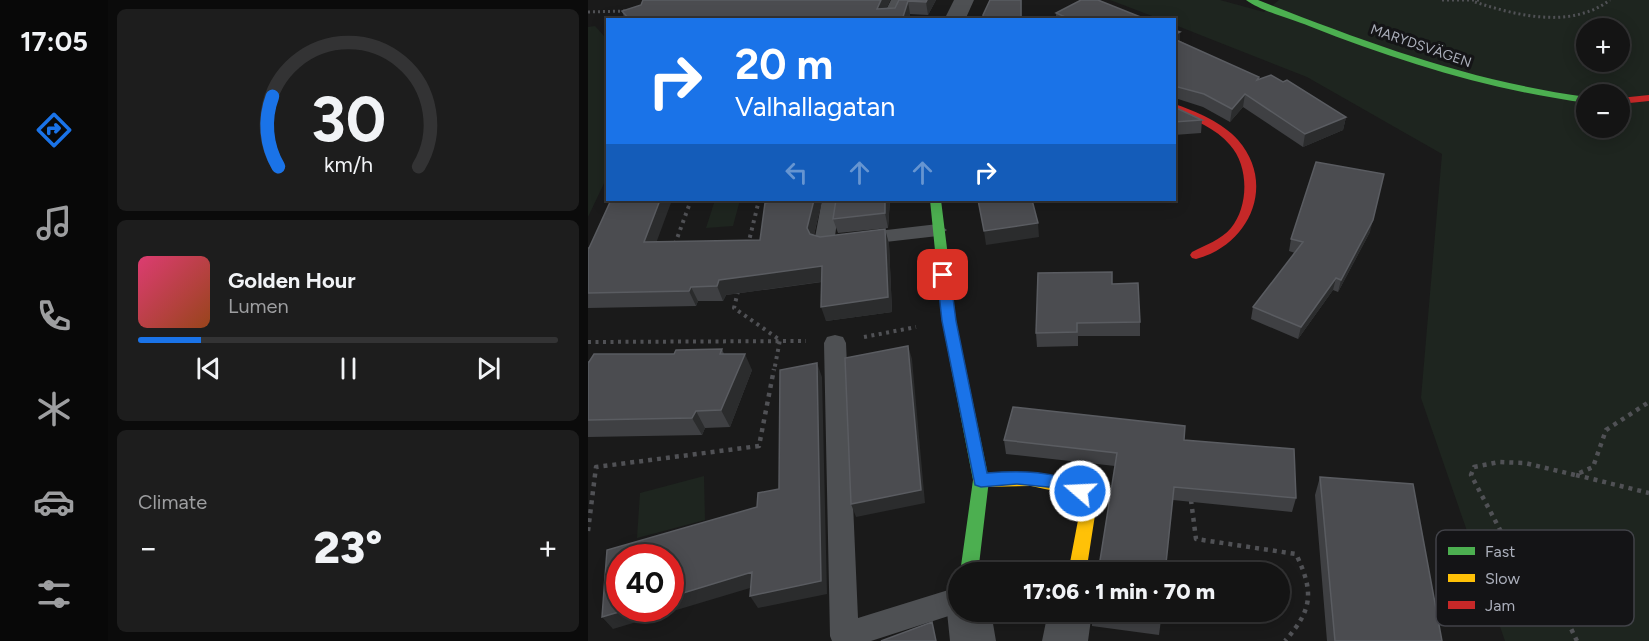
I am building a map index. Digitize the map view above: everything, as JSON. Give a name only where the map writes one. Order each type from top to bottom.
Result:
[{"type":"street","points":[[955,18],[964,0]]},
{"type":"street","name":"MARYDSVÄGEN","points":[[1250,0],[1434,70],[1507,90],[1576,99]]},
{"type":"street","points":[[1630,100],[1649,98]]},
{"type":"street","points":[[1176,108],[1234,142],[1248,166],[1250,189],[1245,215],[1230,237],[1196,255]]},
{"type":"street","points":[[935,201],[949,321],[981,480],[970,562]]},
{"type":"street","points":[[981,480],[1017,477],[1060,482],[1080,491],[1087,515],[1079,562]]},
{"type":"street","points":[[970,622],[973,641]]},
{"type":"street","points":[[1065,641],[1068,622]]},
{"type":"lane","points":[[889,18],[898,0]]},
{"type":"lane","points":[[831,201],[824,243],[938,230]]},
{"type":"lane","points":[[835,343],[844,636],[948,603]]},
{"type":"path","points":[[1442,0],[1474,2],[1511,13],[1561,19],[1603,8],[1610,0]]},
{"type":"path","points":[[1474,2],[1479,0]]},
{"type":"path","points":[[588,12],[632,11]]},
{"type":"path","points":[[685,245],[674,245],[691,201]]},
{"type":"path","points":[[746,255],[759,201]]},
{"type":"path","points":[[738,245],[748,245]]},
{"type":"path","points":[[739,287],[734,308],[780,340]]},
{"type":"path","points":[[588,342],[780,340]]},
{"type":"path","points":[[588,531],[596,467],[759,446],[780,340]]},
{"type":"path","points":[[1575,475],[1593,467],[1606,430],[1649,402]]},
{"type":"path","points":[[1500,530],[1471,475],[1474,467],[1488,463],[1518,462],[1548,466],[1649,494]]},
{"type":"path","points":[[1190,492],[1196,540],[1296,554],[1305,573],[1311,596],[1299,627],[1286,641]]},
{"type":"path","points":[[1570,626],[1577,641]]},
{"type":"shaded area","points":[[1110,0],[1220,0],[1264,12],[1279,0],[1649,0],[1649,641],[1505,641],[1500,626],[1634,626],[1634,530],[1467,530],[1421,398],[1442,154],[1307,77],[1176,25],[1176,18],[1157,18]]},
{"type":"shaded area","points":[[595,26],[604,36],[606,179],[588,217],[588,27]]},
{"type":"shaded area","points":[[715,201],[740,201],[733,226],[706,228]]},
{"type":"shaded area","points":[[704,476],[705,520],[637,538],[640,493]]},
{"type":"building","points":[[643,0],[881,0],[877,9],[895,8],[899,0],[927,0],[926,2],[908,1],[903,18],[628,18],[622,11],[641,5]]},
{"type":"building","points":[[990,0],[1021,0],[1021,18],[983,18]]},
{"type":"building","points":[[1081,0],[1098,0],[1143,18],[1067,18],[1056,13]]},
{"type":"building","points":[[1176,40],[1259,77],[1257,80],[1271,75],[1283,82],[1287,80],[1346,117],[1305,134],[1245,94],[1232,109],[1204,94],[1176,87]]},
{"type":"building","points":[[1176,108],[1202,120],[1176,122]]},
{"type":"building","points":[[1316,162],[1384,174],[1373,220],[1341,280],[1336,278],[1301,327],[1253,307],[1303,242],[1291,239]]},
{"type":"building","points":[[611,201],[660,201],[644,242],[760,240],[765,203],[814,201],[807,228],[810,234],[820,237],[885,229],[888,297],[821,307],[822,266],[719,280],[717,286],[691,287],[689,291],[588,293],[589,248]]},
{"type":"building","points":[[836,201],[885,201],[885,213],[833,219]]},
{"type":"building","points":[[978,201],[1032,201],[1038,223],[984,231]]},
{"type":"building","points":[[1112,272],[1112,284],[1138,283],[1140,322],[1077,323],[1077,332],[1036,333],[1038,273]]},
{"type":"building","points":[[908,346],[921,490],[851,504],[845,358]]},
{"type":"building","points":[[722,349],[720,354],[745,354],[721,410],[696,411],[692,418],[588,420],[588,362],[594,354],[674,354],[676,350]]},
{"type":"building","points":[[817,363],[821,581],[750,596],[752,572],[684,593],[684,544],[628,544],[757,507],[758,493],[779,489],[780,370]]},
{"type":"building","points":[[1013,407],[1185,426],[1184,440],[1294,449],[1296,498],[1174,487],[1166,562],[1100,562],[1117,453],[1004,440]]},
{"type":"building","points":[[1320,477],[1413,484],[1436,609],[1436,626],[1439,626],[1442,641],[1335,641]]},
{"type":"building","points":[[606,563],[606,616],[602,617]]},
{"type":"building","points":[[932,622],[936,641],[881,641]]},
{"type":"traffic: fast","points":[[1250,0],[1374,48],[1457,75],[1500,86],[1576,98]]},
{"type":"traffic: fast","points":[[935,201],[949,321],[981,480],[970,562]]},
{"type":"traffic: slow","points":[[981,480],[1031,480],[1056,483],[1080,491],[1087,515],[1079,562]]},
{"type":"traffic: jam","points":[[1630,100],[1649,98]]},
{"type":"traffic: jam","points":[[1176,108],[1206,121],[1228,136],[1241,151],[1249,174],[1249,199],[1242,222],[1226,239],[1196,255]]},
{"type":"route","points":[[943,275],[949,321],[981,480],[1017,477],[1060,482],[1080,491]]}]
